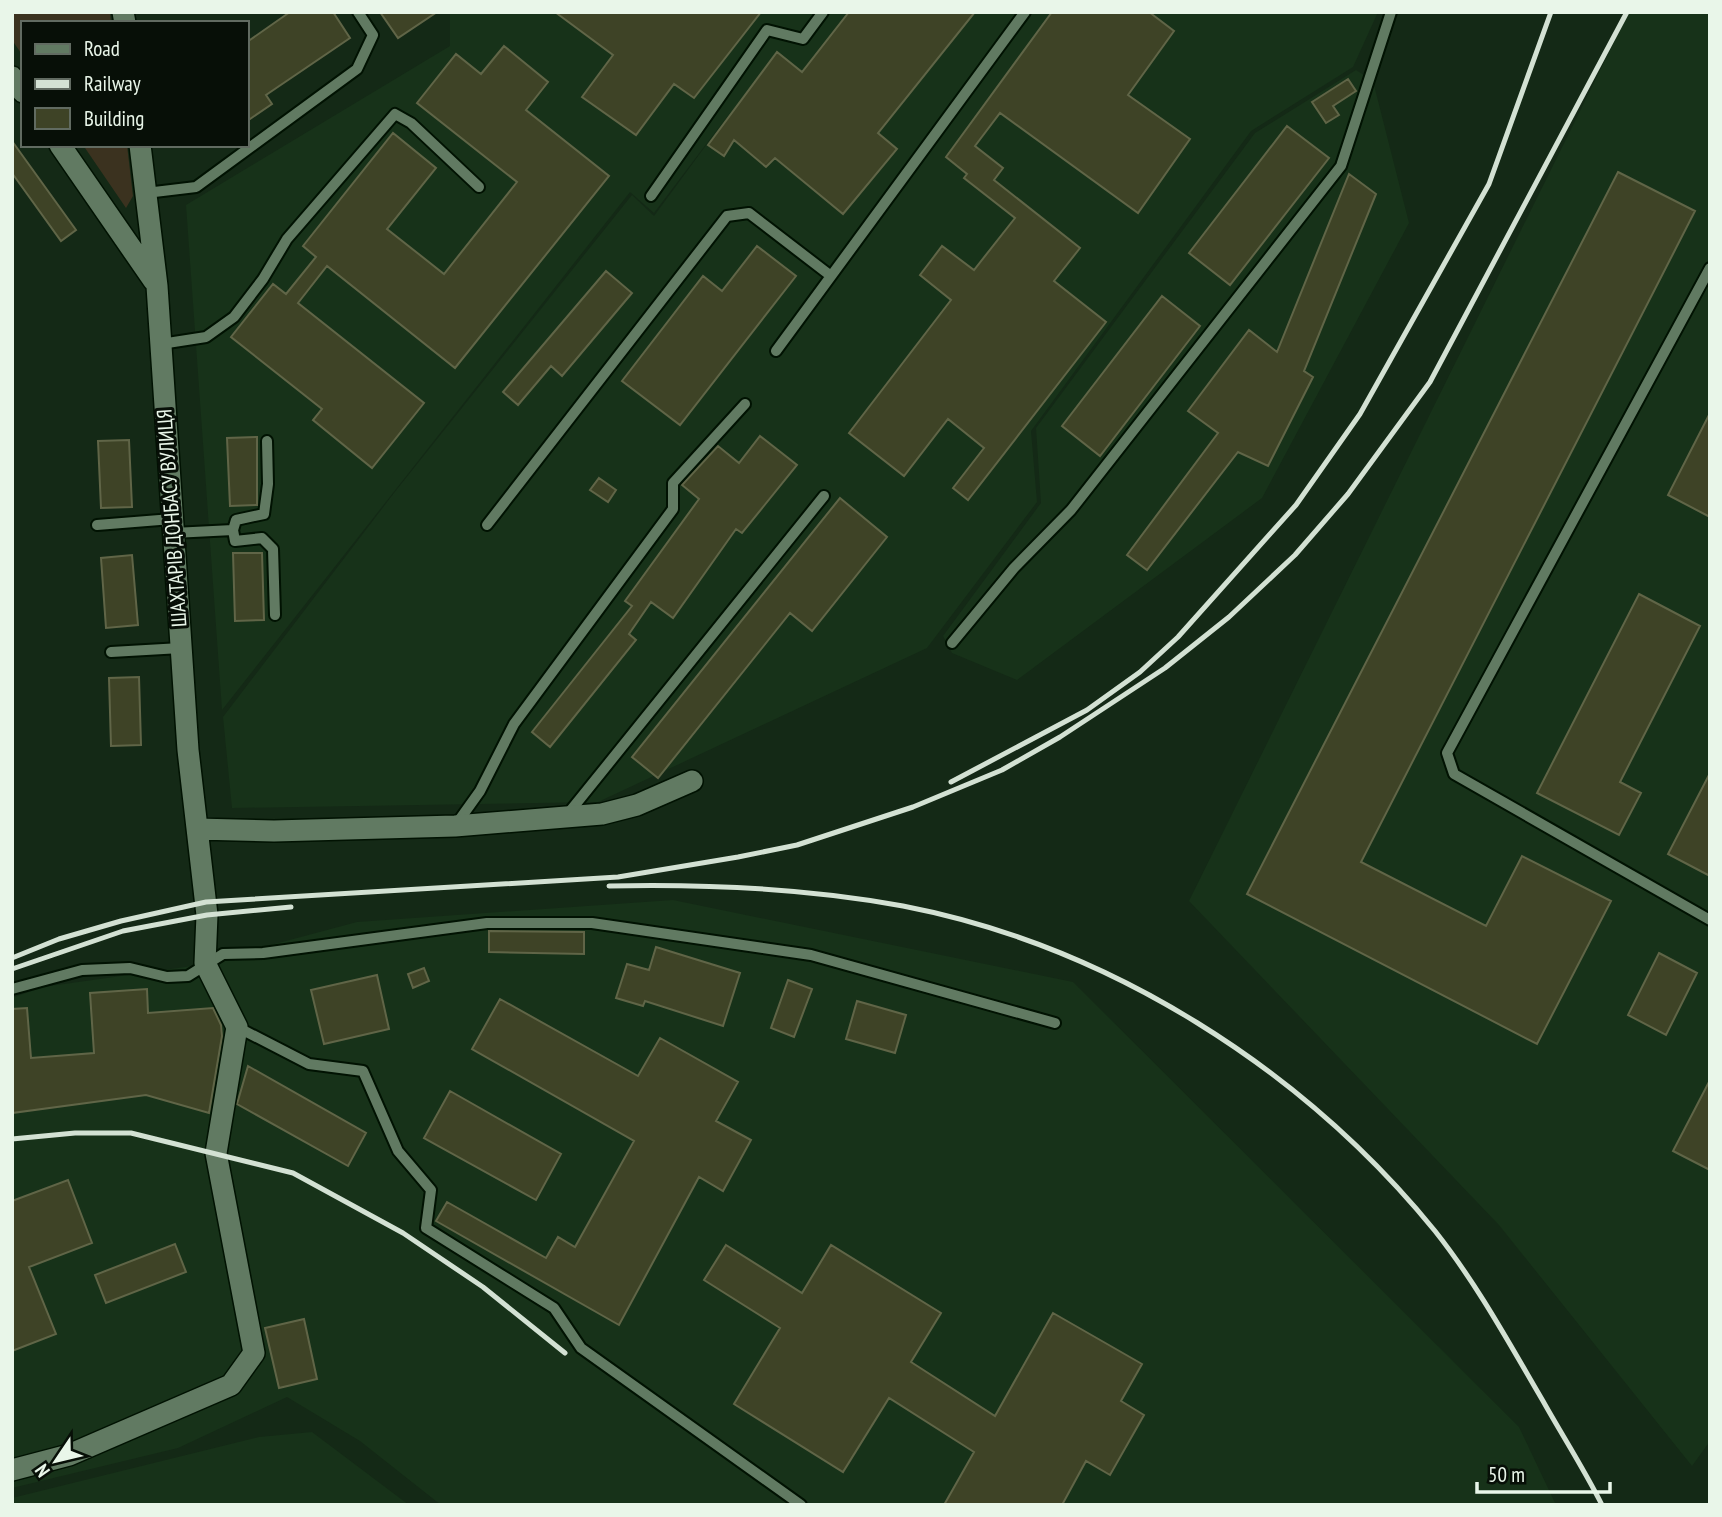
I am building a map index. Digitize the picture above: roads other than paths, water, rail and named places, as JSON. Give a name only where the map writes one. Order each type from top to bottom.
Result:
[{"type":"street","points":[[61,147],[157,286]]},
{"type":"street","name":"ШАХТАРІВ ДОНБАСУ ВУЛИЦЯ","points":[[140,147],[157,286],[188,750],[207,915],[205,963]]},
{"type":"street","points":[[197,829],[274,831],[455,826],[565,818],[602,814],[637,805],[692,781]]},
{"type":"street","points":[[12,1470],[69,1455],[231,1385],[254,1353],[216,1153],[237,1027],[205,963]]},
{"type":"lane","points":[[146,193],[196,187],[357,69],[373,36],[358,12]]},
{"type":"lane","points":[[651,195],[767,30],[803,39],[823,12]]},
{"type":"lane","points":[[776,351],[1025,12]]},
{"type":"lane","points":[[952,643],[1014,568],[1071,510],[1341,166],[1391,12]]},
{"type":"lane","points":[[161,344],[206,337],[234,317],[263,279],[287,239],[395,114],[411,123],[479,187]]},
{"type":"lane","points":[[487,525],[727,216],[749,214],[831,276]]},
{"type":"lane","points":[[1710,268],[1447,753],[1454,774],[1710,920]]},
{"type":"lane","points":[[455,826],[480,791],[514,724],[673,509],[673,484],[745,404]]},
{"type":"lane","points":[[267,441],[268,484],[264,514],[236,520],[233,530],[235,541],[262,538],[273,549],[275,615]]},
{"type":"lane","points":[[565,818],[824,496]]},
{"type":"lane","points":[[97,525],[233,530]]},
{"type":"lane","points":[[111,652],[181,648]]},
{"type":"lane","points":[[12,989],[82,970],[130,968],[167,977],[188,976],[223,954],[263,953],[487,923],[593,923],[811,954],[1055,1023]]},
{"type":"lane","points":[[237,1027],[309,1064],[363,1071],[398,1151],[431,1190],[426,1228],[554,1308],[581,1348],[801,1505]]},
{"type":"railway","points":[[951,782],[1087,710],[1140,672],[1178,637],[1296,505],[1360,414],[1489,184],[1551,12]]},
{"type":"railway","points":[[12,958],[59,939],[121,921],[206,902],[618,877],[797,845],[913,807],[1002,770],[1060,737],[1165,668],[1229,617],[1295,555],[1348,494],[1430,382],[1627,12]]},
{"type":"railway","points":[[609,886],[756,888],[903,906],[980,925],[1055,951],[1127,984],[1197,1023],[1263,1068],[1325,1118],[1383,1172],[1435,1231],[1492,1314],[1602,1505]]},
{"type":"railway","points":[[12,969],[123,931],[207,915],[291,907]]},
{"type":"railway","points":[[12,1139],[75,1133],[131,1133],[293,1173],[403,1233],[483,1287],[565,1353]]}]
